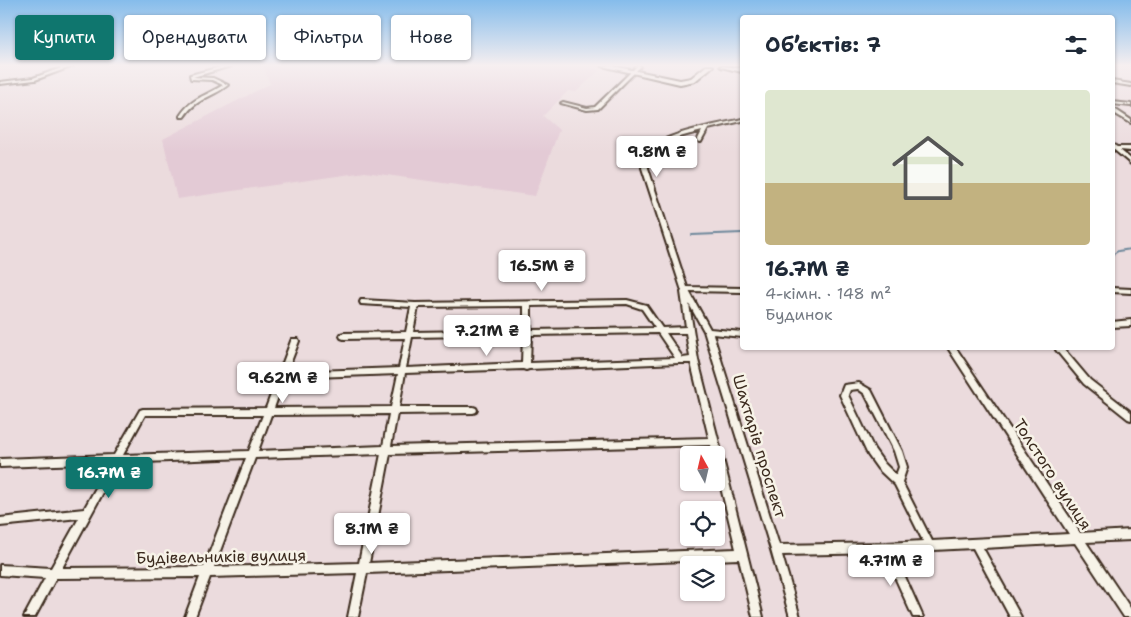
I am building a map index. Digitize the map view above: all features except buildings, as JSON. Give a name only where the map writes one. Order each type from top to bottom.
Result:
[{"type":"street","points":[[182,116],[185,110],[195,101],[207,95]]},
{"type":"street","points":[[562,103],[587,109],[596,108],[609,95]]},
{"type":"street","points":[[1115,107],[1131,105]]},
{"type":"street","points":[[1115,108],[1131,122]]},
{"type":"street","name":"Шахтарів проспект","points":[[740,121],[662,141],[651,149],[645,162],[646,175],[684,290],[708,331],[795,617]]},
{"type":"street","points":[[699,141],[706,129]]},
{"type":"street","points":[[1115,147],[1131,149]]},
{"type":"street","points":[[1115,148],[1131,162]]},
{"type":"street","points":[[684,290],[740,290]]},
{"type":"street","name":"Шахтарів проспект","points":[[684,290],[688,330],[694,360],[758,617]]},
{"type":"street","points":[[1115,290],[1130,292]]},
{"type":"street","points":[[363,302],[415,305],[627,302],[644,307],[681,361]]},
{"type":"street","points":[[526,366],[528,304]]},
{"type":"street","points":[[353,617],[415,305]]},
{"type":"street","points":[[1115,325],[1131,323]]},
{"type":"street","points":[[344,336],[688,330]]},
{"type":"street","points":[[708,331],[740,334]]},
{"type":"street","points":[[190,617],[295,341]]},
{"type":"street","name":"Толстого вулиця","points":[[953,350],[1130,617]]},
{"type":"street","points":[[1061,350],[1087,382],[1131,417]]},
{"type":"street","points":[[282,375],[694,360]]},
{"type":"street","points":[[898,482],[903,467],[898,451],[868,392],[859,386],[847,387],[844,395],[871,452],[881,466],[898,482],[929,544]]},
{"type":"street","points":[[29,617],[143,412],[393,412],[473,410]]},
{"type":"street","points":[[0,463],[714,441]]},
{"type":"street","points":[[0,522],[87,513]]},
{"type":"street","points":[[776,550],[887,548],[929,544],[1131,535]]},
{"type":"street","points":[[975,543],[1016,617]]},
{"type":"street","points":[[887,548],[918,617]]},
{"type":"street","name":"Будівельників вулиця","points":[[0,570],[53,573],[208,572],[742,554]]},
{"type":"shaded area","points":[[249,95],[564,95],[543,116],[559,130],[535,196],[365,172],[177,199],[163,139]]},
{"type":"waterway","points":[[692,235],[740,233]]},
{"type":"waterway","points":[[1115,253],[1131,249]]}]
